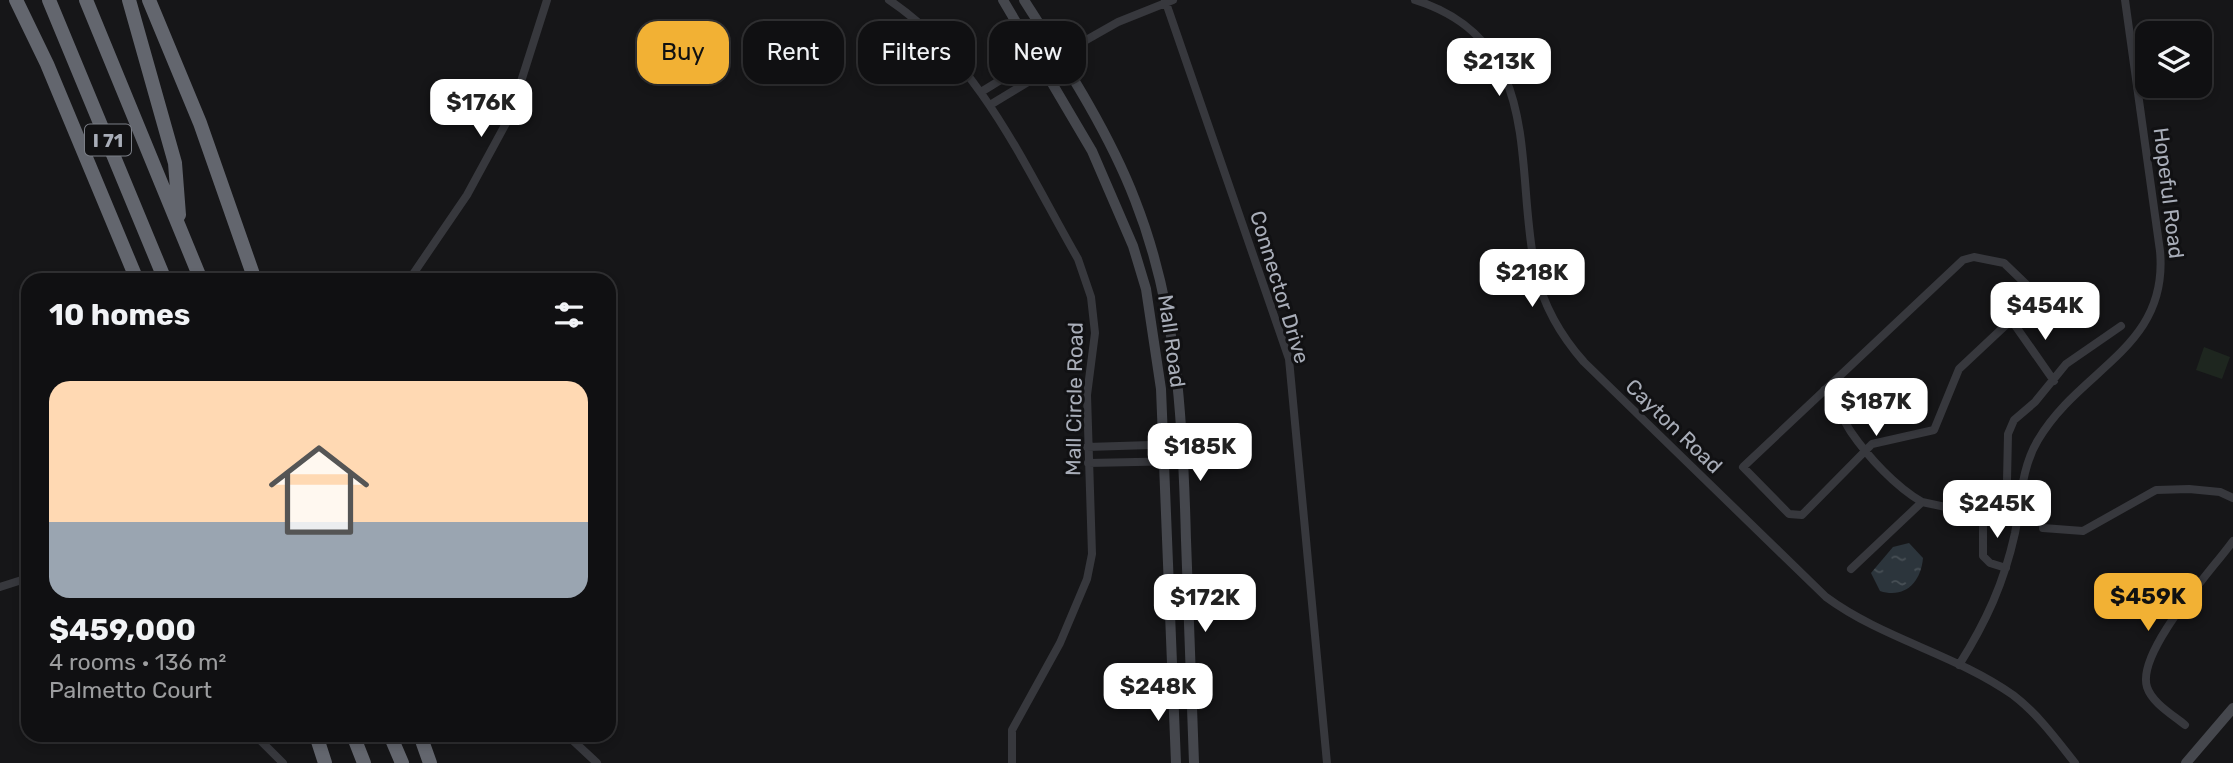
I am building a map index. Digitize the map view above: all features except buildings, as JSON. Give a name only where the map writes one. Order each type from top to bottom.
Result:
[{"type":"highway","points":[[16,0],[47,64],[134,273]]},
{"type":"highway","name":"I 71","points":[[49,0],[162,273]]},
{"type":"highway","name":"I 71","points":[[86,0],[198,273]]},
{"type":"highway","points":[[129,0],[174,163],[180,231]]},
{"type":"highway","points":[[149,0],[200,123],[253,273]]},
{"type":"highway","points":[[318,742],[325,763]]},
{"type":"highway","points":[[355,742],[361,759]]},
{"type":"highway","points":[[393,742],[402,763]]},
{"type":"highway","points":[[422,742],[430,763]]},
{"type":"main road","name":"Mall Road","points":[[1003,0],[1016,21]]},
{"type":"main road","name":"Mall Road","points":[[1024,0],[1037,21]]},
{"type":"main road","name":"Mall Road","points":[[1053,84],[1092,151],[1133,246],[1155,332],[1164,444],[1176,763]]},
{"type":"main road","name":"Mall Road","points":[[1074,84],[1113,153],[1142,221],[1171,327],[1184,461],[1194,763]]},
{"type":"main road","points":[[2186,763],[2233,708]]},
{"type":"street","points":[[414,273],[467,195],[510,116],[547,0]]},
{"type":"street","name":"Mall Circle Road","points":[[889,0],[946,47],[981,92],[1086,278],[1095,333],[1087,394],[1087,447],[1093,532],[1087,579],[1060,643],[1012,730],[1012,763]]},
{"type":"street","name":"Cayton Road","points":[[1416,0],[1452,17],[1476,36],[1509,83],[1521,132],[1536,274],[1550,312],[1571,347],[1825,597],[1863,621],[1959,665],[2015,696],[2044,724],[2075,763]]},
{"type":"street","name":"Hopeful Road","points":[[1959,665],[1987,620],[2006,568],[2025,471],[2036,442],[2052,419],[2138,334],[2157,300],[2161,279],[2160,251],[2126,0]]},
{"type":"street","points":[[1086,40],[1118,22],[1168,1]]},
{"type":"street","name":"Connector Drive","points":[[1168,1],[1289,359],[1327,763]]},
{"type":"street","points":[[981,92],[994,84]]},
{"type":"street","points":[[989,105],[1024,84]]},
{"type":"street","points":[[1974,257],[2004,263],[2030,288],[2024,308],[2012,321],[1959,369],[1934,430],[1880,441],[1802,515],[1789,514],[1743,467],[1962,260],[1974,257]]},
{"type":"street","points":[[2012,321],[2054,380]]},
{"type":"street","points":[[1824,390],[1840,409],[1853,435],[1907,494],[1922,502],[1983,515],[1996,509],[2007,481],[2008,434],[2014,420],[2066,364],[2121,326]]},
{"type":"street","points":[[1087,447],[1183,444]]},
{"type":"street","points":[[1088,463],[1184,461]]},
{"type":"street","points":[[2043,528],[2083,531],[2156,490],[2220,492],[2233,498]]},
{"type":"street","points":[[1851,569],[1922,502]]},
{"type":"street","points":[[1983,515],[1983,556],[1990,563],[2006,568]]},
{"type":"street","points":[[2185,725],[2152,697],[2146,685],[2147,673],[2169,626],[2233,541]]},
{"type":"street","points":[[0,587],[21,580]]},
{"type":"street","points":[[262,742],[283,763]]},
{"type":"street","points":[[574,742],[597,763]]},
{"type":"shaded area","points":[[2204,347],[2230,357],[2222,379],[2196,370]]},
{"type":"water","points":[[1909,543],[1923,558],[1915,581],[1897,593],[1880,591],[1871,573],[1893,547]]}]
